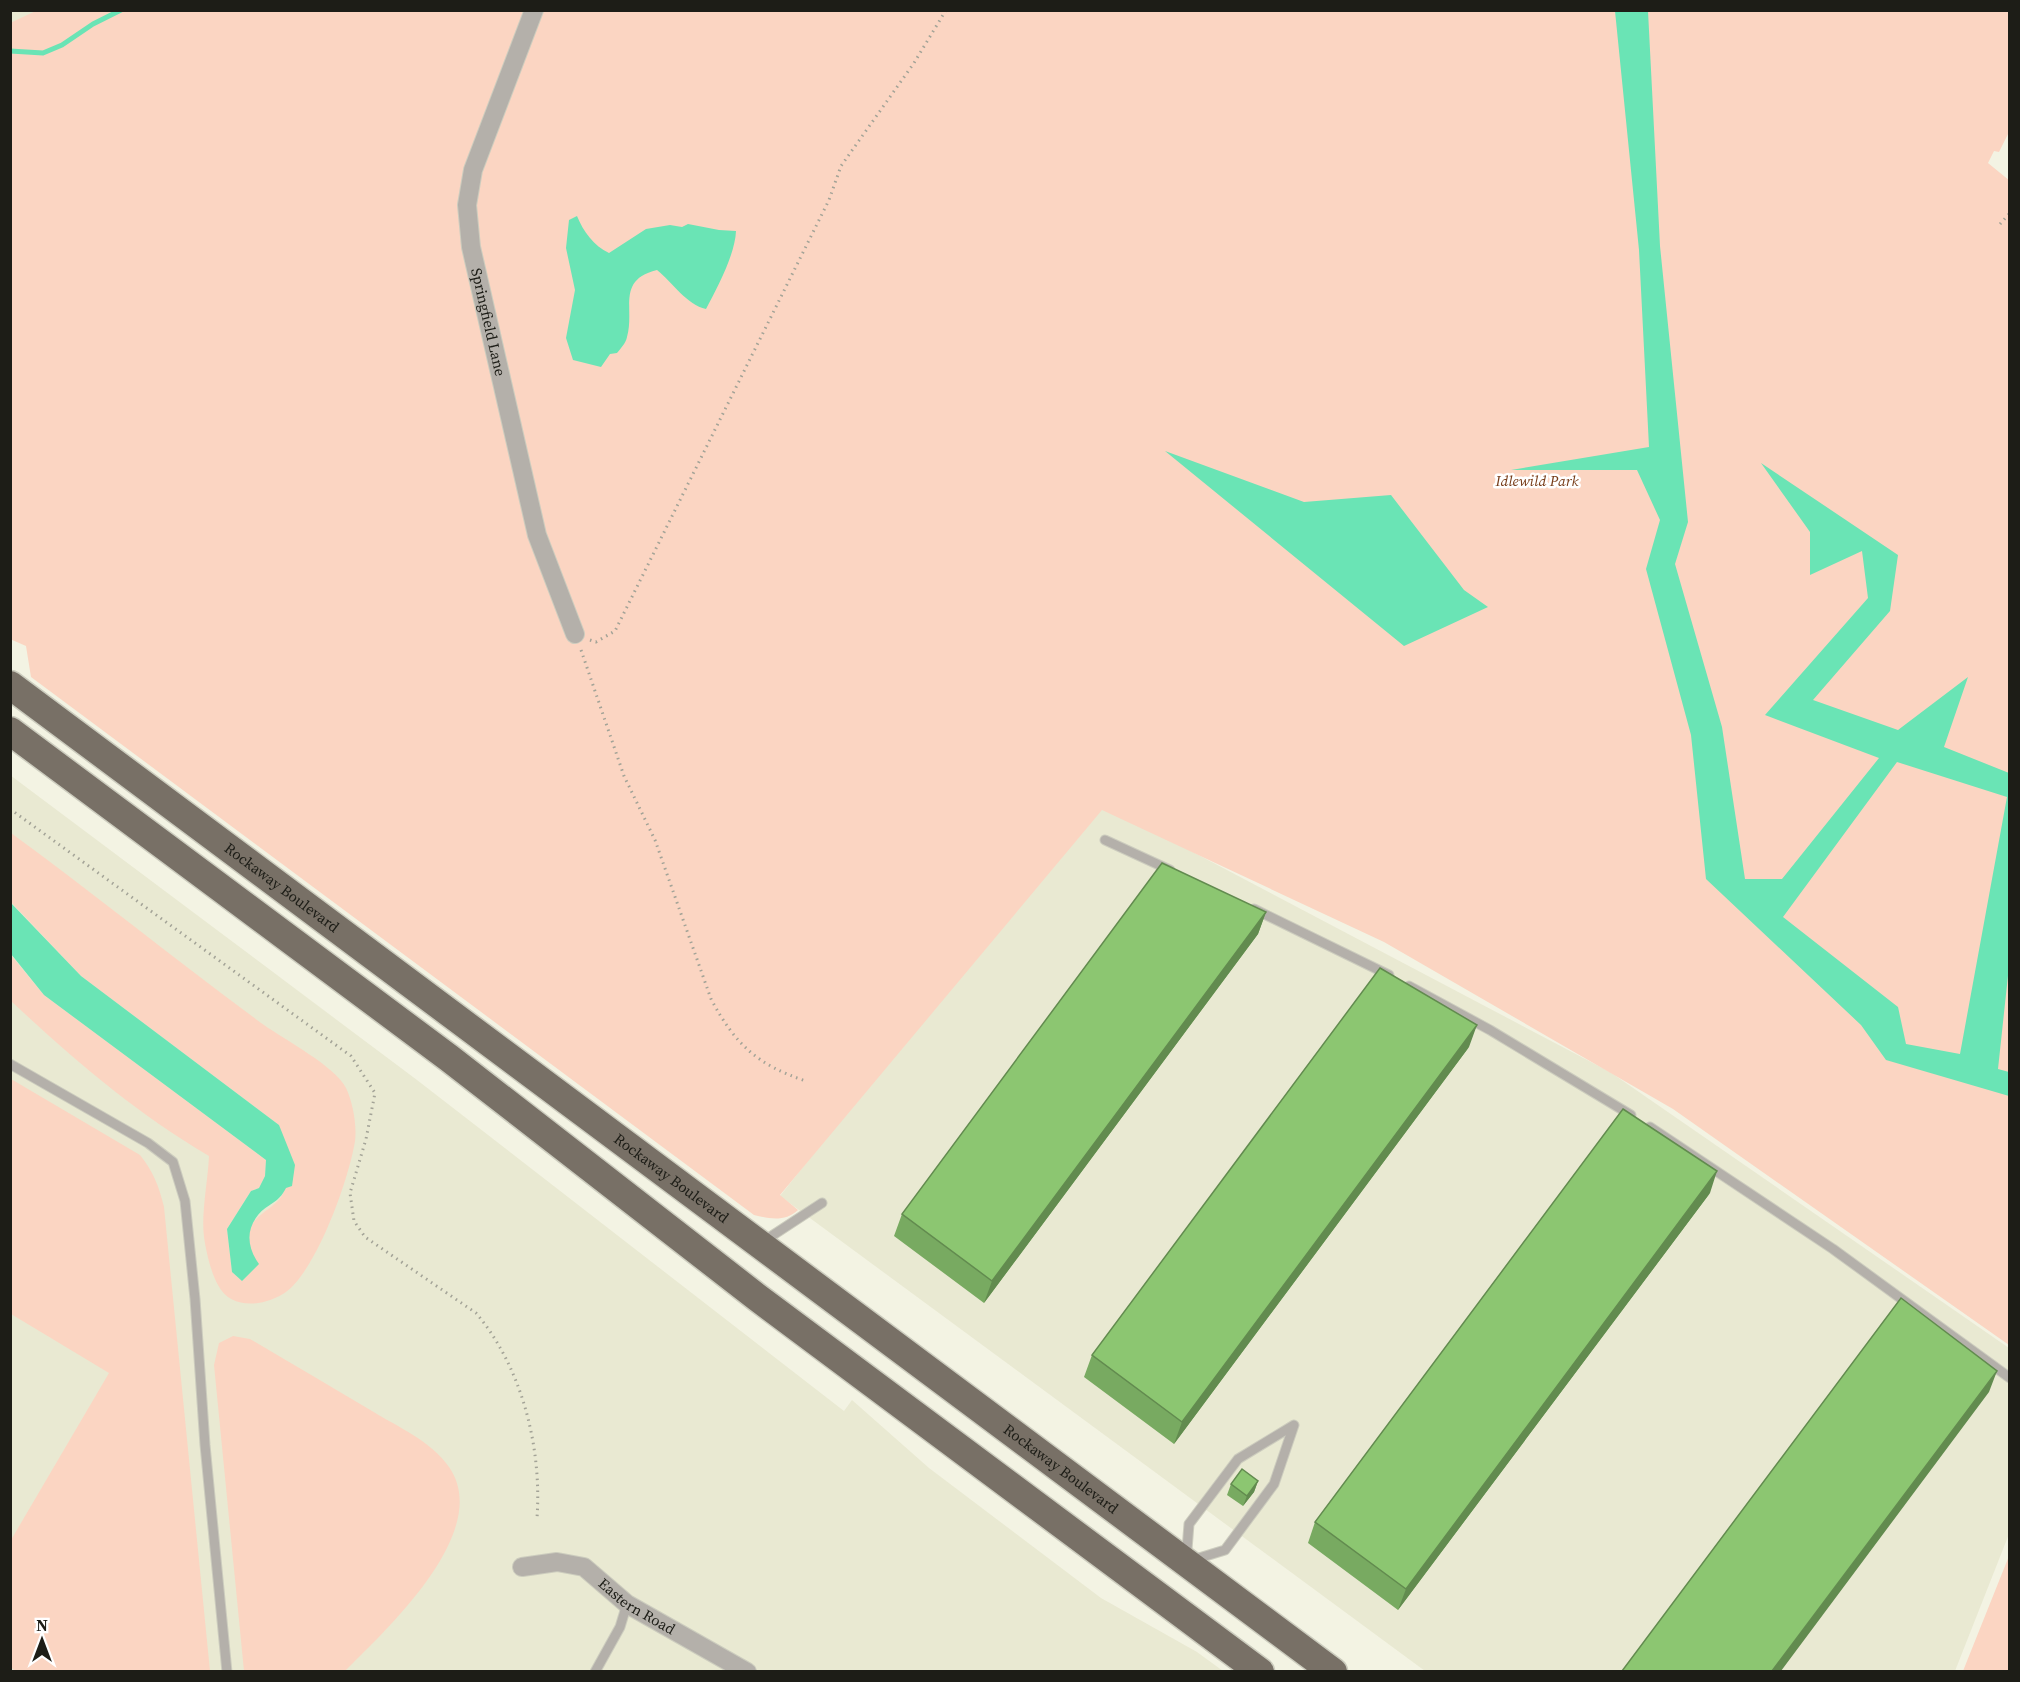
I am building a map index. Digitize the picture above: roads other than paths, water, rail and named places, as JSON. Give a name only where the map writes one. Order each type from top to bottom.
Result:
[{"type":"highway","name":"Rockaway Boulevard","points":[[10,685],[1333,1671]]},
{"type":"highway","points":[[10,731],[483,1084],[758,1298],[1260,1671]]},
{"type":"street","name":"Springfield Lane","points":[[534,10],[473,170],[467,205],[471,247],[537,536],[575,634]]},
{"type":"street","name":"Eastern Road","points":[[522,1567],[557,1562],[576,1563],[592,1572],[627,1604],[747,1671]]},
{"type":"lane","points":[[1105,840],[1177,873]]},
{"type":"lane","points":[[1249,906],[1391,976],[1557,1069],[1751,1192],[1873,1277],[2010,1378]]},
{"type":"lane","points":[[10,1064],[148,1143],[173,1162],[185,1202],[193,1277],[205,1445],[227,1671]]},
{"type":"lane","points":[[760,1244],[822,1203]]},
{"type":"lane","points":[[1293,1425],[1274,1484],[1226,1550],[1186,1562],[1189,1524],[1238,1459],[1293,1425]]},
{"type":"lane","points":[[595,1671],[617,1632],[627,1604]]},
{"type":"waterway","points":[[10,51],[43,53],[62,45],[93,24],[121,10]]},
{"type":"park label","name":"Idlewild Park","points":[[1537,481]]}]
